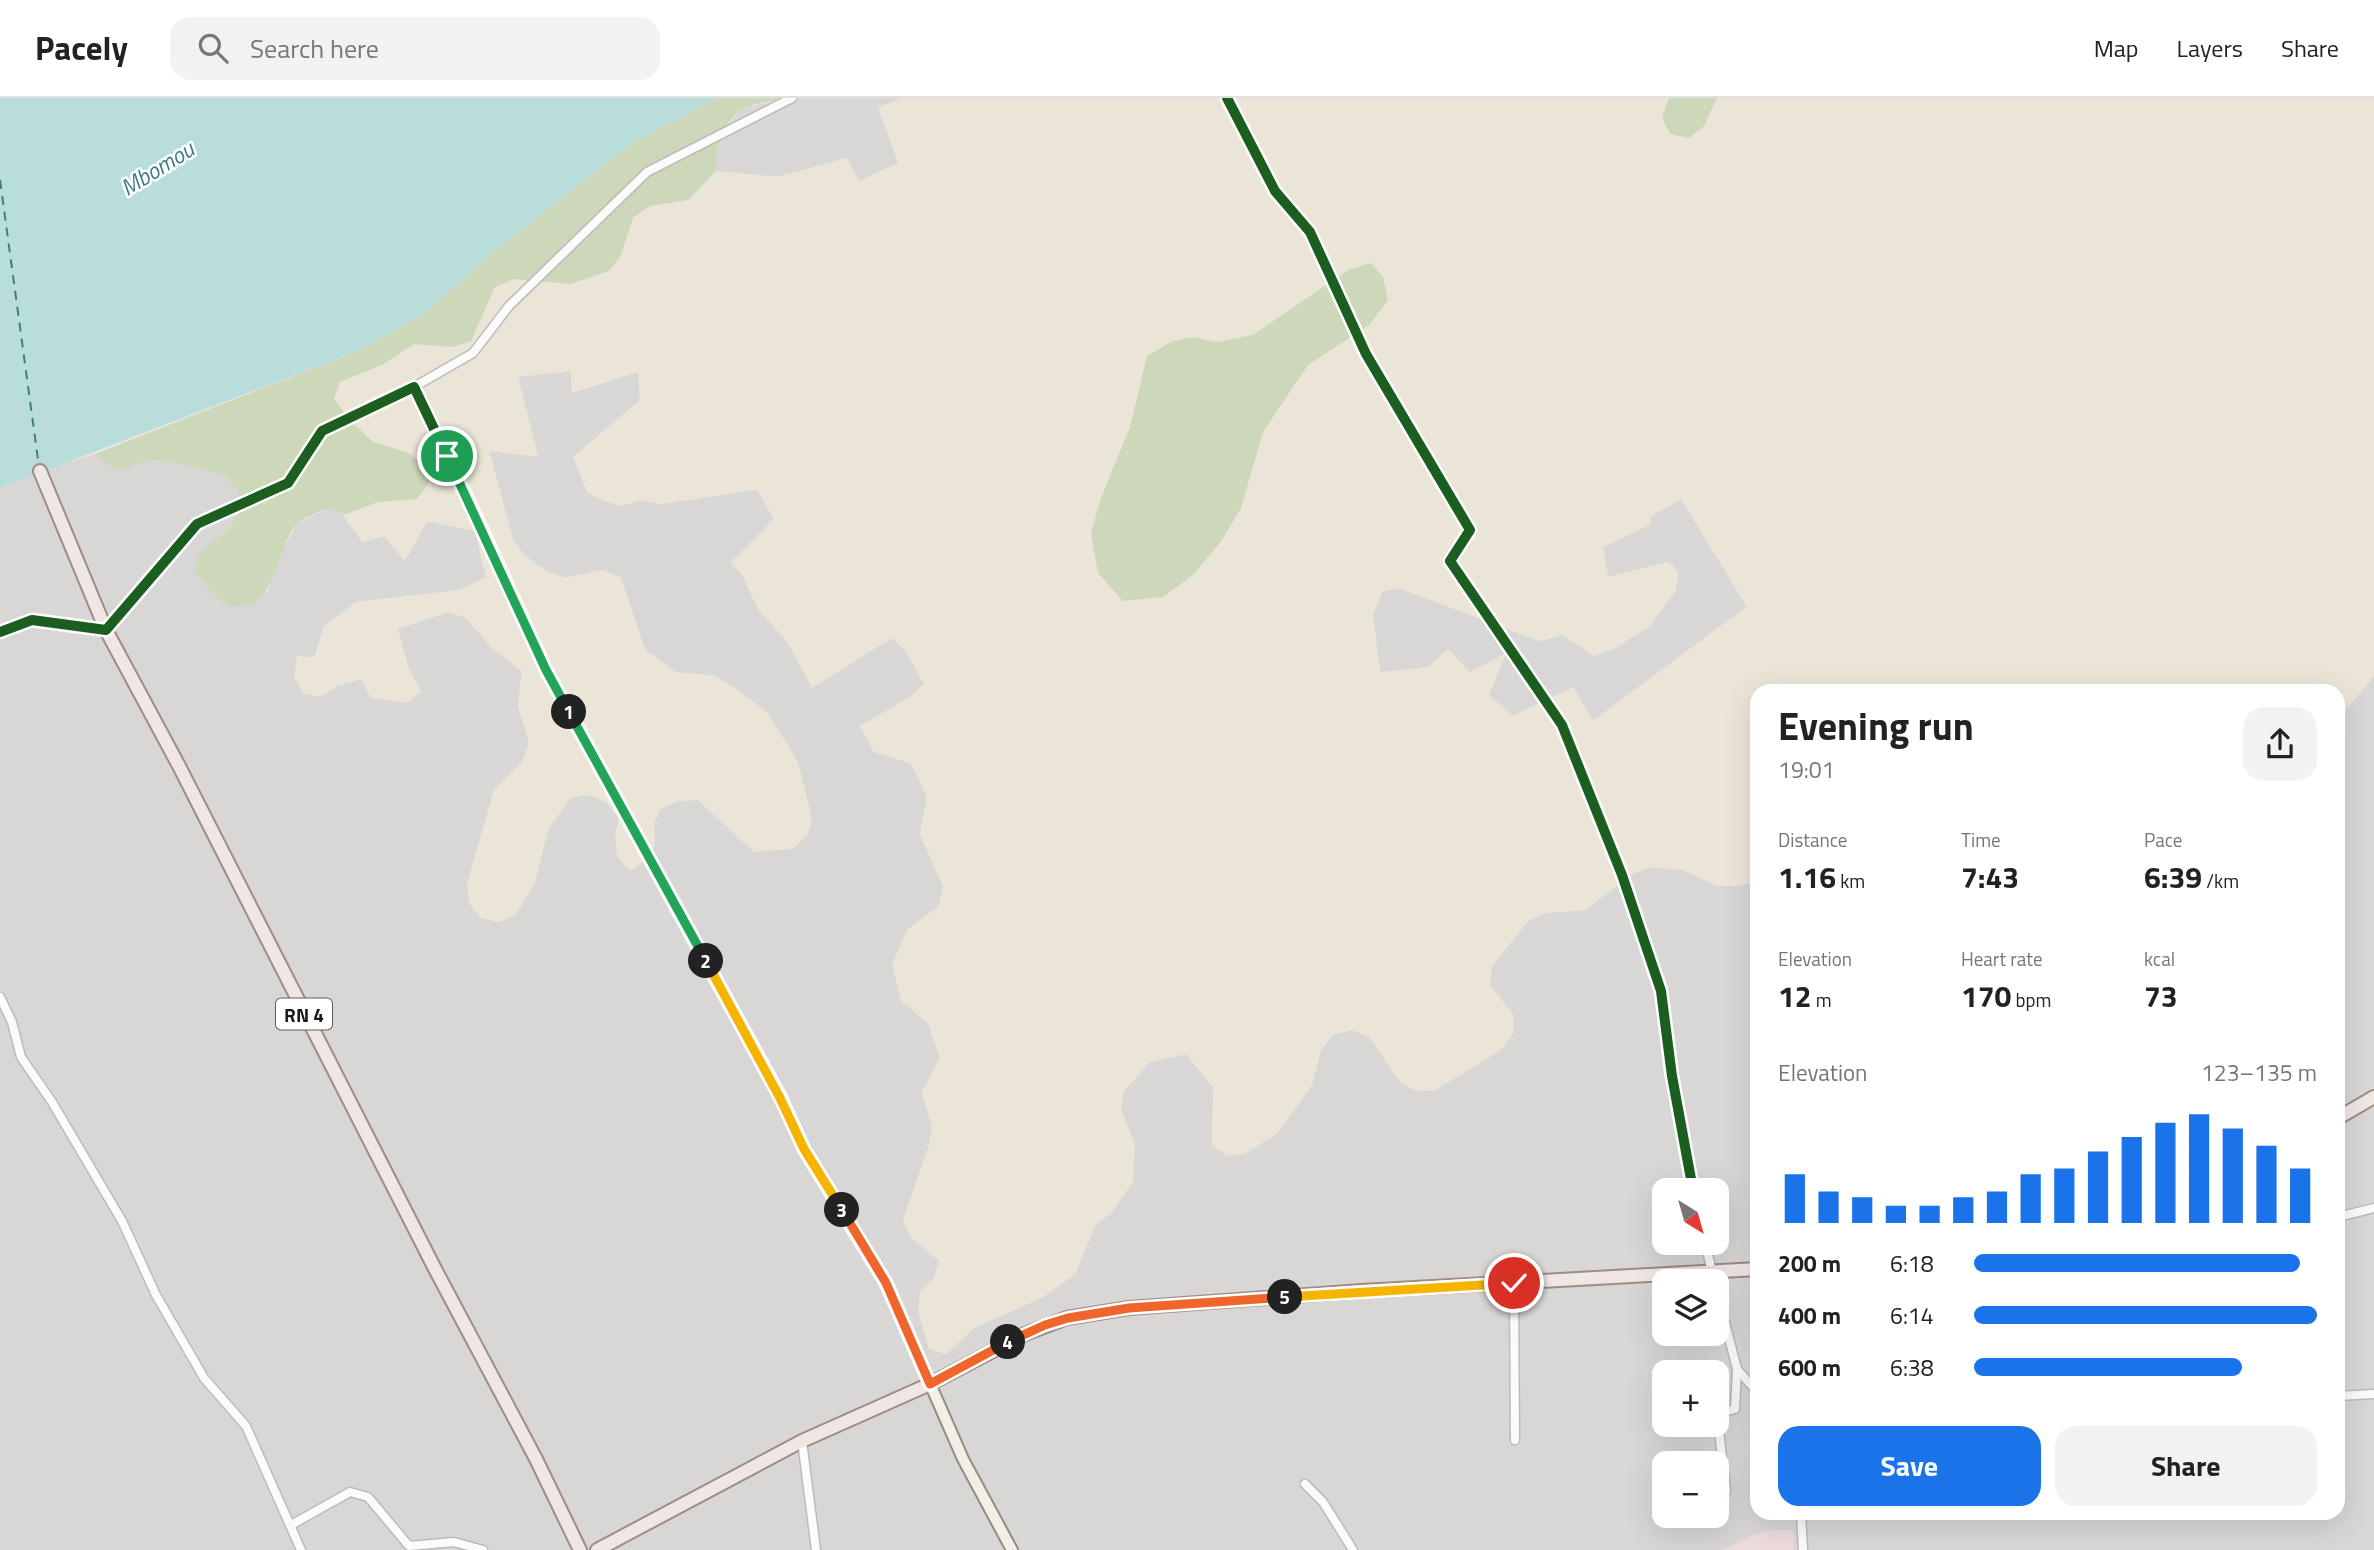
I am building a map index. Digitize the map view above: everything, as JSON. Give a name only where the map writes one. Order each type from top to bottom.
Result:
[{"type":"main road","name":"RN 4","points":[[40,471],[106,630],[179,766],[409,1218],[536,1458],[580,1550]]},
{"type":"main road","points":[[2345,1114],[2374,1097]]},
{"type":"main road","points":[[1729,1274],[1750,1270]]},
{"type":"main road","points":[[597,1550],[802,1441],[930,1384],[1025,1334],[1068,1318],[1129,1308],[1244,1299],[1514,1283],[1652,1279]]},
{"type":"street","points":[[0,632],[32,620],[106,630],[197,524],[288,482],[321,430],[414,387],[473,353],[509,306],[647,172],[792,98]]},
{"type":"street","points":[[1227,98],[1275,191],[1310,232],[1366,354],[1470,530],[1450,561],[1562,725],[1622,875],[1661,991],[1672,1076],[1691,1178]]},
{"type":"street","points":[[414,387],[546,670],[780,1098],[804,1149],[886,1283],[963,1459],[1012,1550]]},
{"type":"street","points":[[0,997],[12,1022],[21,1057],[52,1102],[122,1221],[156,1295],[204,1378],[246,1426],[301,1550]]},
{"type":"street","points":[[2345,1215],[2374,1208]]},
{"type":"street","points":[[1514,1283],[1515,1440]]},
{"type":"street","points":[[1721,1451],[1717,1415],[1735,1409],[1737,1369],[1729,1338]]},
{"type":"street","points":[[1737,1369],[1750,1384]]},
{"type":"street","points":[[2345,1396],[2374,1394]]},
{"type":"street","points":[[802,1441],[816,1550]]},
{"type":"street","points":[[1305,1484],[1322,1502],[1353,1550]]},
{"type":"street","points":[[291,1525],[350,1492],[368,1497],[409,1546],[454,1542],[483,1550]]},
{"type":"street","points":[[1801,1520],[1803,1550]]},
{"type":"shaded area","points":[[785,98],[902,98],[878,108],[899,163],[859,181],[847,158],[777,177],[716,171],[719,139],[742,109]]},
{"type":"shaded area","points":[[902,98],[1669,98],[1662,118],[1704,126],[1717,98],[2374,98],[2374,676],[2345,711],[2345,684],[1750,684],[1750,883],[1717,886],[1683,870],[1652,867],[1634,873],[1585,910],[1543,913],[1528,921],[1492,966],[1490,985],[1514,1016],[1513,1034],[1501,1050],[1436,1090],[1417,1091],[1401,1083],[1369,1037],[1352,1030],[1334,1034],[1321,1050],[1312,1085],[1278,1133],[1245,1154],[1227,1156],[1212,1145],[1213,1087],[1186,1054],[1150,1062],[1124,1091],[1121,1110],[1135,1145],[1133,1182],[1111,1213],[1096,1224],[1075,1274],[1043,1297],[974,1328],[946,1354],[929,1349],[918,1311],[920,1292],[934,1279],[939,1261],[911,1237],[903,1220],[929,1146],[932,1127],[922,1092],[940,1058],[928,1023],[901,1001],[892,965],[907,930],[939,906],[943,886],[920,834],[927,797],[919,779],[910,763],[874,752],[860,726],[910,697],[924,684],[906,651],[892,638],[812,688],[786,640],[758,609],[743,576],[731,562],[774,519],[757,490],[660,504],[642,500],[621,506],[587,492],[573,457],[640,401],[638,372],[572,393],[571,371],[518,377],[538,457],[489,451],[513,539],[524,555],[546,571],[565,578],[603,570],[621,578],[645,650],[676,672],[716,676],[768,714],[798,762],[812,818],[807,836],[792,849],[754,852],[698,800],[679,801],[660,809],[654,824],[655,844],[646,860],[630,871],[617,856],[615,837],[619,819],[608,804],[591,795],[572,797],[549,827],[535,882],[516,915],[499,922],[481,918],[469,903],[467,884],[494,790],[523,761],[529,742],[518,705],[522,671],[493,649],[466,618],[449,612],[398,629],[409,669],[421,691],[407,703],[371,698],[361,679],[336,686],[321,697],[303,693],[294,676],[297,656],[316,657],[324,626],[356,602],[460,590],[486,577],[475,531],[427,521],[405,561],[384,536],[363,542],[343,515],[378,502],[417,499],[423,465],[409,453],[373,442],[351,421],[334,399],[340,382],[382,365],[414,344],[453,347],[471,341],[495,287],[514,279],[570,284],[621,255],[633,219],[650,206],[688,200],[716,171],[777,177],[847,158],[859,181],[898,163],[878,107]],"holes":[[[1371,263],[1388,300],[1369,325],[1308,365],[1263,432],[1241,508],[1220,543],[1193,575],[1091,533],[1101,498],[1130,427],[1147,356],[1194,337],[1216,342],[1253,335],[1348,270]],[[1681,499],[1747,606],[1593,721],[1573,687],[1513,716],[1489,695],[1506,653],[1470,672],[1448,649],[1428,667],[1380,672],[1373,615],[1382,592],[1398,588],[1539,641],[1563,635],[1594,656],[1616,648],[1650,626],[1676,590],[1678,573],[1674,566],[1667,562],[1608,577],[1603,547],[1652,524],[1650,517]]]},
{"type":"shaded area","points":[[571,370],[573,392],[638,372],[640,400],[573,457],[621,506],[642,500],[660,504],[757,489],[774,519],[731,563],[743,576],[758,609],[786,640],[812,687],[892,638],[906,651],[924,684],[910,697],[860,726],[874,752],[910,763],[919,779],[927,797],[920,834],[943,886],[939,906],[907,930],[901,1001],[928,1023],[940,1058],[922,1092],[932,1127],[929,1146],[903,1220],[911,1237],[939,1261],[934,1279],[920,1292],[929,1349],[946,1354],[974,1328],[1043,1297],[1075,1274],[1096,1224],[1111,1213],[1135,1145],[1121,1110],[1124,1091],[1150,1062],[1186,1054],[1213,1087],[1212,1145],[1312,1085],[1321,1050],[1334,1034],[1352,1030],[1369,1037],[1401,1083],[1514,1016],[1490,985],[1492,966],[1528,921],[1544,913],[1585,910],[1634,873],[1652,867],[1683,870],[1717,886],[1750,883],[1750,1520],[2345,1520],[2345,711],[2374,676],[2374,1550],[0,1550],[0,488],[40,471],[95,454],[115,471],[152,460],[191,466],[227,478],[238,492],[239,512],[229,529],[200,552],[267,593],[279,556],[298,523],[331,507],[343,515],[362,542],[384,536],[405,561],[427,521],[475,531],[486,577],[460,590],[356,602],[324,626],[303,693],[321,697],[336,686],[362,679],[421,691],[409,669],[397,629],[449,612],[466,618],[493,649],[522,671],[518,705],[529,742],[523,761],[494,790],[469,903],[481,918],[499,922],[535,882],[549,827],[572,797],[591,795],[608,804],[619,819],[615,837],[646,860],[655,844],[654,824],[660,809],[679,801],[698,800],[754,852],[798,762],[768,714],[716,676],[676,672],[645,650],[621,578],[603,570],[565,578],[546,571],[524,555],[513,539],[489,450],[538,456],[518,377]]},
{"type":"shaded area","points":[[1681,499],[1747,607],[1593,721],[1573,687],[1513,716],[1489,695],[1505,654],[1470,673],[1428,667],[1380,673],[1373,615],[1382,592],[1398,587],[1539,641],[1563,635],[1594,656],[1667,562],[1608,577],[1603,547],[1651,524],[1650,517]]},
{"type":"shaded area","points":[[1793,1530],[1794,1550],[1721,1550],[1762,1531]]},
{"type":"green space","points":[[718,98],[785,98],[751,106],[734,116],[721,138],[716,171],[688,200],[650,206],[633,218],[621,255],[609,271],[570,284],[514,279],[495,287],[471,341],[453,347],[414,344],[382,365],[340,382],[334,399],[351,421],[373,442],[409,453],[423,465],[429,483],[417,499],[378,502],[343,515],[331,507],[300,521],[290,534],[270,584],[255,602],[235,606],[221,601],[195,571],[200,552],[229,529],[239,512],[238,492],[227,478],[191,466],[152,460],[115,471],[95,454],[360,350],[424,314],[494,251],[633,142]]},
{"type":"green space","points":[[1669,98],[1717,98],[1704,126],[1689,138],[1670,134],[1662,117]]},
{"type":"green space","points":[[1371,263],[1383,277],[1388,300],[1369,325],[1308,365],[1263,432],[1241,508],[1220,543],[1193,575],[1163,597],[1123,601],[1098,573],[1091,533],[1101,498],[1130,427],[1147,356],[1173,341],[1194,337],[1216,342],[1253,335],[1348,270]]},
{"type":"water","name":"Mbomou","points":[[0,98],[718,98],[633,142],[494,251],[424,314],[360,350],[0,488]]},
{"type":"ferry route","points":[[0,180],[39,467]]},
{"type":"cycle path","points":[[1227,98],[1275,191],[1310,232],[1366,354],[1470,530],[1450,561],[1562,725],[1622,875],[1661,991],[1672,1076],[1691,1178]]},
{"type":"cycle path","points":[[0,632],[32,620],[106,630],[197,524],[288,483],[322,431],[414,387],[546,670],[781,1098],[804,1149],[886,1283],[930,1384]]},
{"type":"route","points":[[447,456],[546,670],[780,1098],[804,1149],[886,1283],[930,1384],[1025,1334],[1068,1318],[1129,1308],[1361,1290],[1514,1283]]}]
